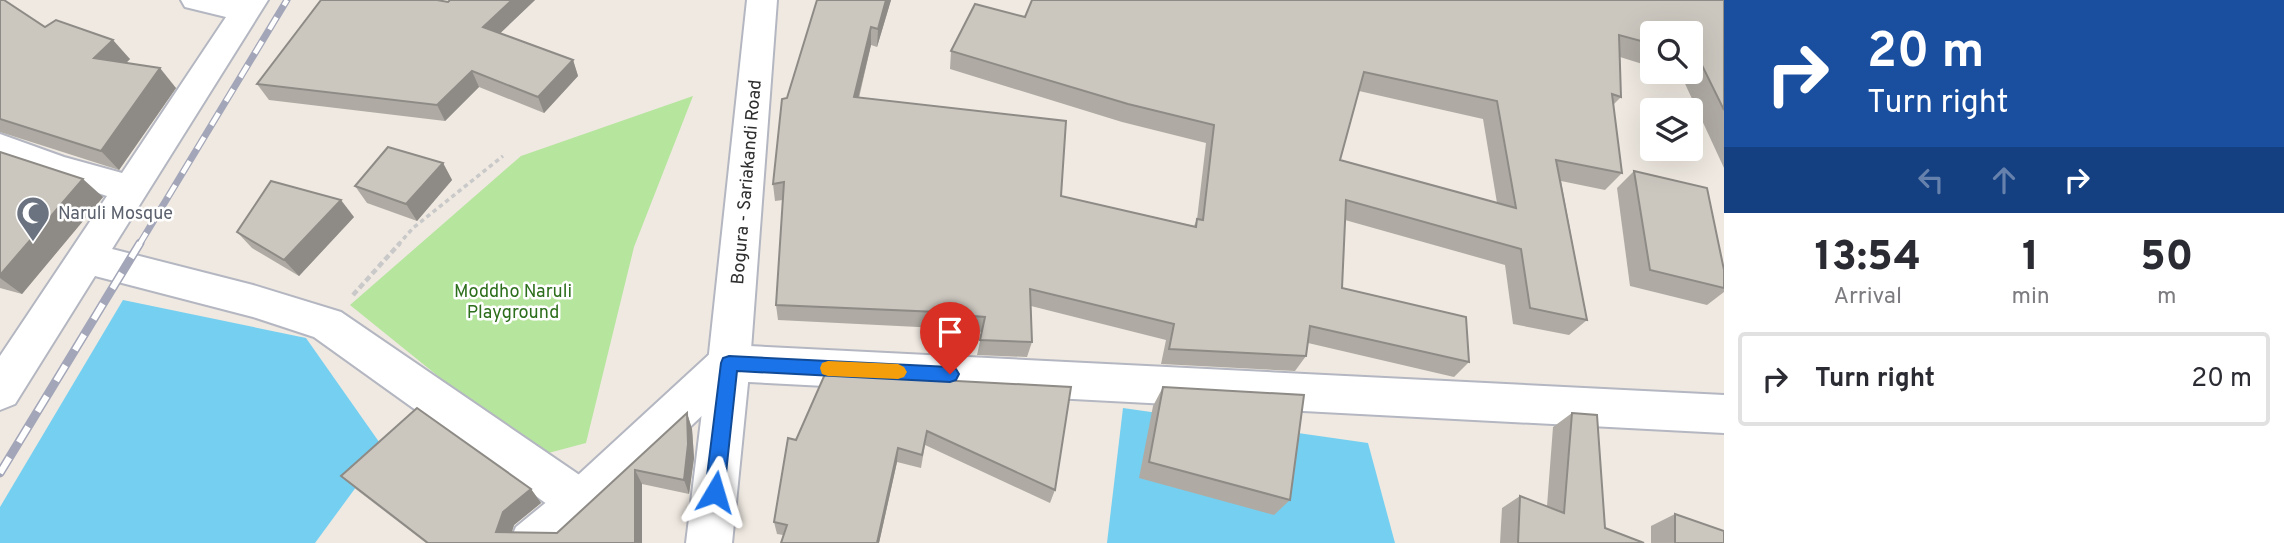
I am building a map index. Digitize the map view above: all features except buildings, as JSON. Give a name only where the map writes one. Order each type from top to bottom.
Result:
[{"type":"street","points":[[0,391],[250,5],[196,0]]},
{"type":"street","name":"Bogura - Sariakandi Road","points":[[709,543],[729,363],[762,0]]},
{"type":"street","points":[[0,147],[57,168],[131,189]]},
{"type":"street","points":[[86,258],[253,301],[327,324],[581,502]]},
{"type":"street","points":[[532,543],[581,502],[729,363],[1724,414]]},
{"type":"path","points":[[327,324],[413,228],[503,156]]},
{"type":"green space","name":"Moddho Naruli Playground","points":[[693,96],[634,247],[586,443],[537,456],[350,305],[521,156]]},
{"type":"water","points":[[123,300],[306,338],[384,449],[315,543],[0,543],[0,507]]},
{"type":"water","points":[[1123,408],[1368,443],[1395,543],[1107,543]]},
{"type":"railway","points":[[139,245],[287,0]]},
{"type":"railway","points":[[0,473],[140,243]]},
{"type":"slow traffic","points":[[828,368],[898,372]]},
{"type":"place","name":"Naruli Mosque","points":[[33,243]]},
{"type":"route","points":[[715,492],[729,363],[950,374]]}]
